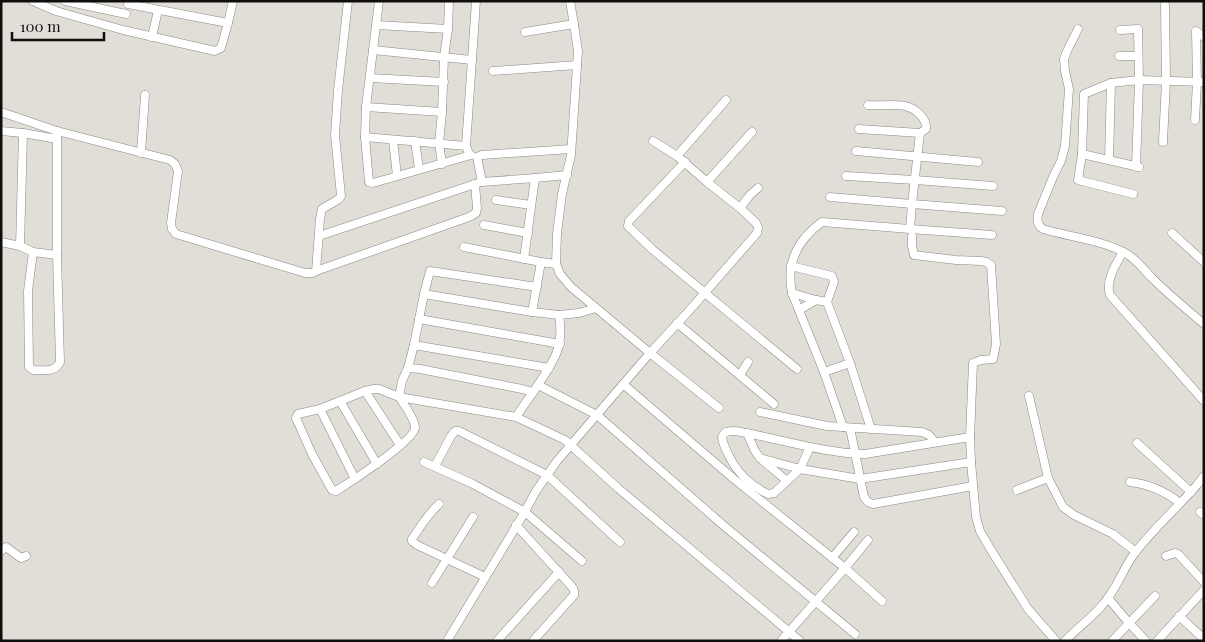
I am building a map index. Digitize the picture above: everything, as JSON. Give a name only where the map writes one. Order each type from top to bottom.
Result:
[{"type":"street","points":[[33,1],[56,11],[123,30],[215,52],[221,48],[233,1]]},
{"type":"street","points":[[65,1],[126,14]]},
{"type":"street","points":[[316,271],[322,209],[341,196],[335,135],[348,1]]},
{"type":"street","points":[[379,1],[366,107],[365,137],[369,182],[373,183],[419,169],[474,156],[571,149]]},
{"type":"street","points":[[442,164],[439,143],[449,1]]},
{"type":"street","points":[[1,131],[57,135],[170,160],[175,164],[178,171],[171,223],[172,229],[176,234],[310,274],[476,213],[478,183],[474,156],[466,146],[476,1]]},
{"type":"street","points":[[570,1],[578,51],[571,149],[562,194],[557,233],[556,264],[567,284],[719,408]]},
{"type":"street","points":[[123,30],[129,3],[228,23]]},
{"type":"street","points":[[1164,142],[1166,81],[1165,5]]},
{"type":"street","points":[[152,37],[158,10]]},
{"type":"street","points":[[525,32],[574,24]]},
{"type":"street","points":[[376,25],[448,29]]},
{"type":"street","points":[[1082,154],[1138,167],[1138,28],[1120,30]]},
{"type":"street","points":[[1078,29],[1064,60],[1069,89],[1065,146],[1061,161],[1038,214],[1039,226],[1043,229],[1124,252],[1133,258],[1157,283],[1204,324]]},
{"type":"street","points":[[1195,120],[1201,82],[1196,31],[1204,37]]},
{"type":"street","points":[[373,50],[472,60]]},
{"type":"street","points":[[1119,56],[1138,56]]},
{"type":"street","points":[[494,71],[577,65]]},
{"type":"street","points":[[370,78],[444,82]]},
{"type":"street","points":[[1133,194],[1078,180],[1082,154],[1084,94],[1111,83],[1139,80],[1201,82]]},
{"type":"street","points":[[1109,160],[1111,83]]},
{"type":"street","points":[[141,154],[145,94]]},
{"type":"street","points":[[677,156],[726,100]]},
{"type":"street","points":[[859,129],[920,133],[926,129],[922,117],[911,108],[904,106],[868,105]]},
{"type":"street","points":[[366,107],[442,112]]},
{"type":"street","points":[[1,112],[57,135]]},
{"type":"street","points":[[706,182],[752,132]]},
{"type":"street","points":[[20,246],[23,133]]},
{"type":"street","points":[[920,133],[912,204],[911,232],[914,255],[981,261],[991,265],[996,344],[993,359],[973,362],[970,437],[976,518],[980,531],[1028,610],[1056,641]]},
{"type":"street","points":[[33,252],[28,291],[29,367],[33,370],[53,370],[60,362],[57,255],[57,135]]},
{"type":"street","points":[[365,137],[466,146]]},
{"type":"street","points":[[393,140],[397,176]]},
{"type":"street","points":[[415,141],[419,169]]},
{"type":"street","points":[[447,641],[547,475],[570,445],[758,232],[756,223],[740,208],[706,182],[685,162],[653,141]]},
{"type":"street","points":[[856,152],[978,162]]},
{"type":"street","points":[[685,162],[629,221],[628,226],[653,250],[797,369]]},
{"type":"street","points":[[320,236],[478,183],[567,176]]},
{"type":"street","points":[[846,176],[993,186]]},
{"type":"street","points":[[524,259],[535,178]]},
{"type":"street","points":[[740,208],[758,188]]},
{"type":"street","points":[[830,197],[1002,211]]},
{"type":"street","points":[[496,200],[531,205]]},
{"type":"street","points":[[973,486],[870,504],[866,501],[856,454],[846,427],[838,413],[824,372],[792,293],[790,281],[791,266],[801,242],[822,222],[911,232],[992,235]]},
{"type":"street","points":[[484,224],[528,232]]},
{"type":"street","points":[[1172,233],[1204,262]]},
{"type":"street","points":[[1,242],[20,246],[33,252],[57,255]]},
{"type":"street","points":[[464,247],[556,264]]},
{"type":"street","points":[[1124,252],[1112,273],[1108,290],[1110,295],[1204,401]]},
{"type":"street","points":[[532,312],[541,262]]},
{"type":"street","points":[[791,266],[832,276],[834,282],[828,302],[871,428]]},
{"type":"street","points":[[537,287],[431,270],[424,294],[414,345],[408,368],[402,381],[399,397],[408,409],[414,428],[412,433],[400,446],[377,464],[336,492],[332,490],[312,454],[296,418],[298,414],[371,389],[379,389],[399,397],[516,417],[565,440],[800,641]]},
{"type":"street","points":[[792,293],[828,302]]},
{"type":"street","points":[[424,294],[559,315],[578,313],[596,308]]},
{"type":"street","points":[[799,310],[816,300]]},
{"type":"street","points":[[516,417],[558,352],[561,326],[559,315]]},
{"type":"street","points":[[419,319],[560,344]]},
{"type":"street","points":[[677,323],[774,404]]},
{"type":"street","points":[[414,345],[549,368]]},
{"type":"street","points":[[740,375],[748,362]]},
{"type":"street","points":[[824,372],[850,363]]},
{"type":"street","points":[[408,368],[522,389],[535,389],[597,415],[723,525],[855,634]]},
{"type":"street","points":[[624,384],[882,601]]},
{"type":"street","points":[[365,391],[400,446]]},
{"type":"street","points":[[1029,396],[1048,478],[1061,505],[1064,509],[1113,534],[1136,552]]},
{"type":"street","points":[[340,401],[377,464]]},
{"type":"street","points":[[320,408],[355,479]]},
{"type":"street","points":[[760,412],[827,426],[922,432],[929,435],[935,442]]},
{"type":"street","points":[[827,426],[838,413]]},
{"type":"street","points":[[435,466],[451,436],[455,431],[459,431],[547,475],[620,542]]},
{"type":"street","points":[[810,447],[800,469],[774,492],[768,494],[740,474],[724,446],[722,434],[728,431],[747,432],[810,447],[856,454],[970,437]]},
{"type":"street","points":[[747,432],[760,458],[787,481]]},
{"type":"street","points":[[1137,443],[1191,492]]},
{"type":"street","points":[[760,458],[800,469],[860,479],[971,462]]},
{"type":"street","points":[[424,462],[471,483],[525,512],[582,560]]},
{"type":"street","points":[[1065,641],[1100,608],[1136,552],[1204,476]]},
{"type":"street","points":[[1017,490],[1048,478]]},
{"type":"street","points":[[1130,482],[1139,483],[1169,494],[1180,503]]},
{"type":"street","points":[[439,504],[432,510],[412,539],[412,542],[485,577]]},
{"type":"street","points":[[432,583],[473,517]]},
{"type":"street","points":[[516,525],[573,588],[574,593],[534,641]]},
{"type":"street","points":[[832,558],[854,532]]},
{"type":"street","points":[[782,641],[868,540]]},
{"type":"street","points":[[1,551],[6,547],[21,558],[26,556]]},
{"type":"street","points":[[1166,556],[1178,554],[1204,582]]},
{"type":"street","points":[[498,641],[559,572]]},
{"type":"street","points":[[1157,641],[1204,590]]},
{"type":"street","points":[[1112,641],[1155,596]]},
{"type":"street","points":[[1108,598],[1146,641]]},
{"type":"street","points":[[1179,616],[1204,639]]}]
